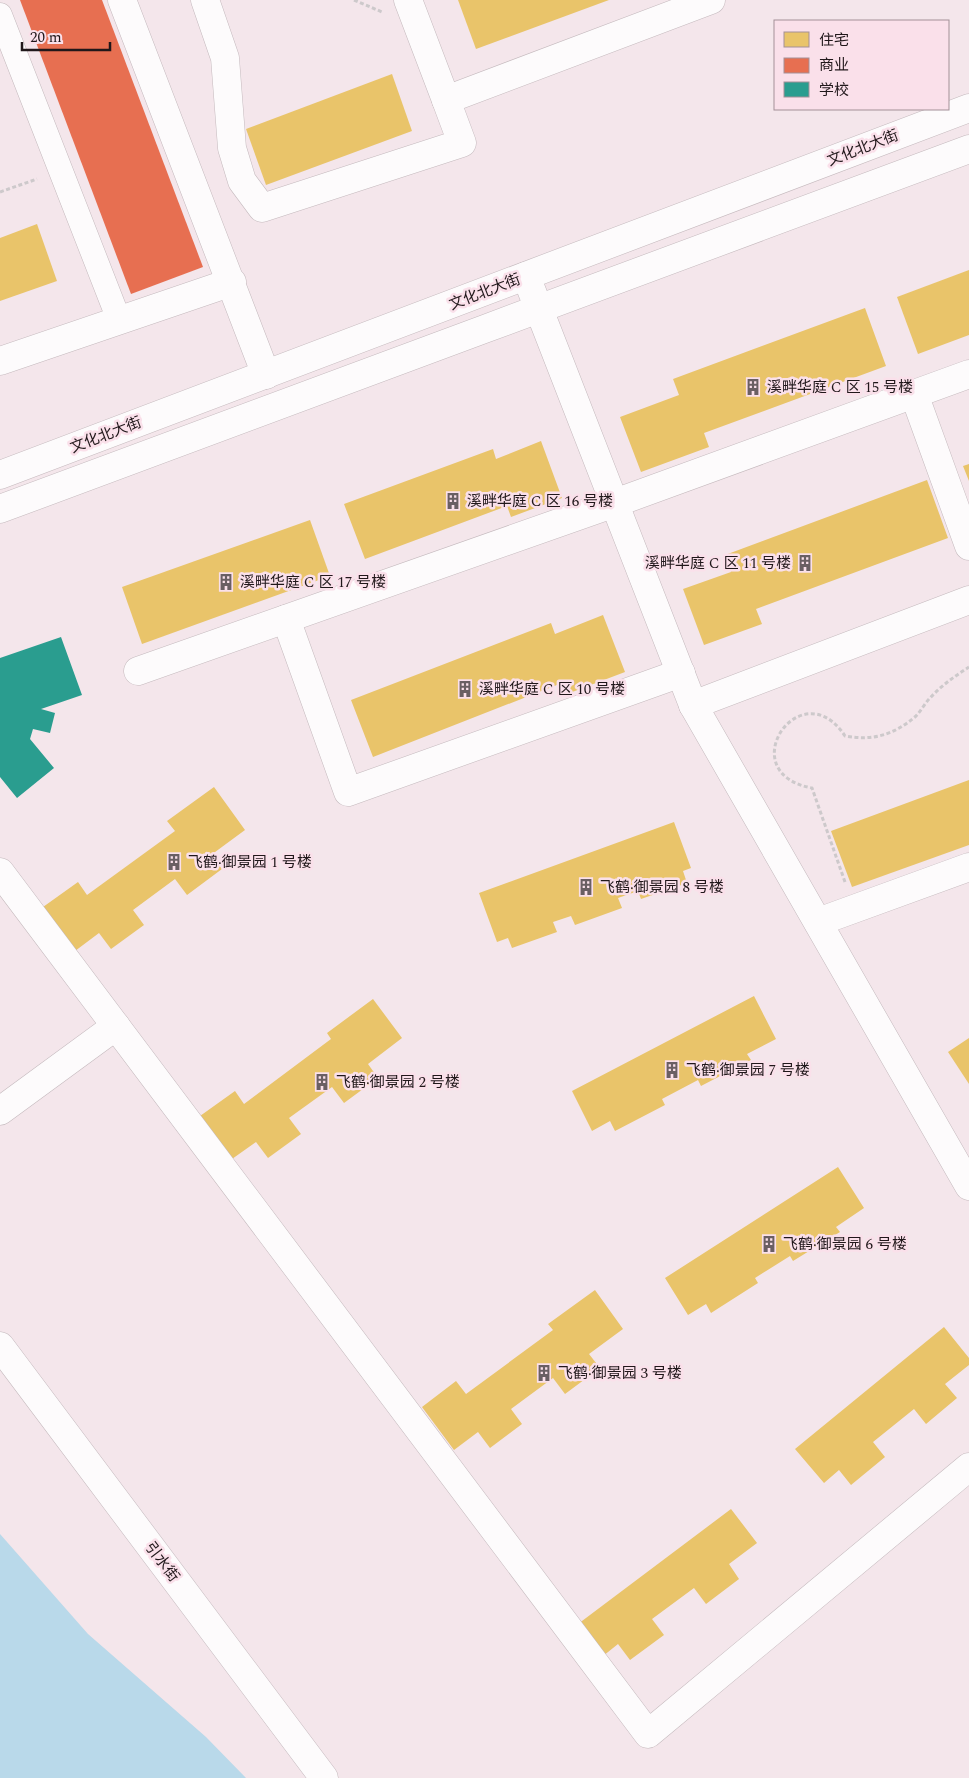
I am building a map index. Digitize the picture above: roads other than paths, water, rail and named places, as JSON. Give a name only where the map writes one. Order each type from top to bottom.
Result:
[{"type":"street","points":[[122,0],[232,282],[266,375]]},
{"type":"street","points":[[205,0],[225,58],[232,148],[242,182],[262,208],[462,143],[408,0]]},
{"type":"street","points":[[446,100],[711,0]]},
{"type":"street","points":[[0,15],[119,320]]},
{"type":"street","name":"文化北大街","points":[[0,475],[969,108]]},
{"type":"street","name":"文化北大街","points":[[0,508],[969,149]]},
{"type":"street","points":[[526,276],[693,705],[818,922],[960,1150],[969,1186]]},
{"type":"street","points":[[0,360],[232,282]]},
{"type":"street","points":[[138,671],[615,503],[969,374]]},
{"type":"street","points":[[914,394],[969,546]]},
{"type":"street","points":[[693,705],[969,600]]},
{"type":"street","points":[[286,619],[348,792],[681,673]]},
{"type":"street","points":[[818,922],[969,867]]},
{"type":"street","points":[[0,872],[648,1734],[969,1467]]},
{"type":"street","points":[[0,1111],[116,1026]]},
{"type":"street","name":"引水街","points":[[0,1346],[324,1778]]},
{"type":"water","points":[[0,1534],[88,1634],[206,1737],[246,1778],[0,1778]]},
{"type":"place","name":"溪畔华庭 C 区 15 号楼","points":[[753,387]]},
{"type":"place","name":"溪畔华庭 C 区 16 号楼","points":[[453,501]]},
{"type":"place","name":"溪畔华庭 C 区 11 号楼","points":[[805,563]]},
{"type":"place","name":"溪畔华庭 C 区 17 号楼","points":[[226,582]]},
{"type":"place","name":"溪畔华庭 C 区 10 号楼","points":[[465,689]]},
{"type":"place","name":"飞鹤·御景园 1 号楼","points":[[174,862]]},
{"type":"place","name":"飞鹤·御景园 8 号楼","points":[[586,887]]},
{"type":"place","name":"飞鹤·御景园 7 号楼","points":[[672,1070]]},
{"type":"place","name":"飞鹤·御景园 2 号楼","points":[[322,1082]]},
{"type":"place","name":"飞鹤·御景园 6 号楼","points":[[769,1244]]},
{"type":"place","name":"飞鹤·御景园 3 号楼","points":[[544,1373]]}]
